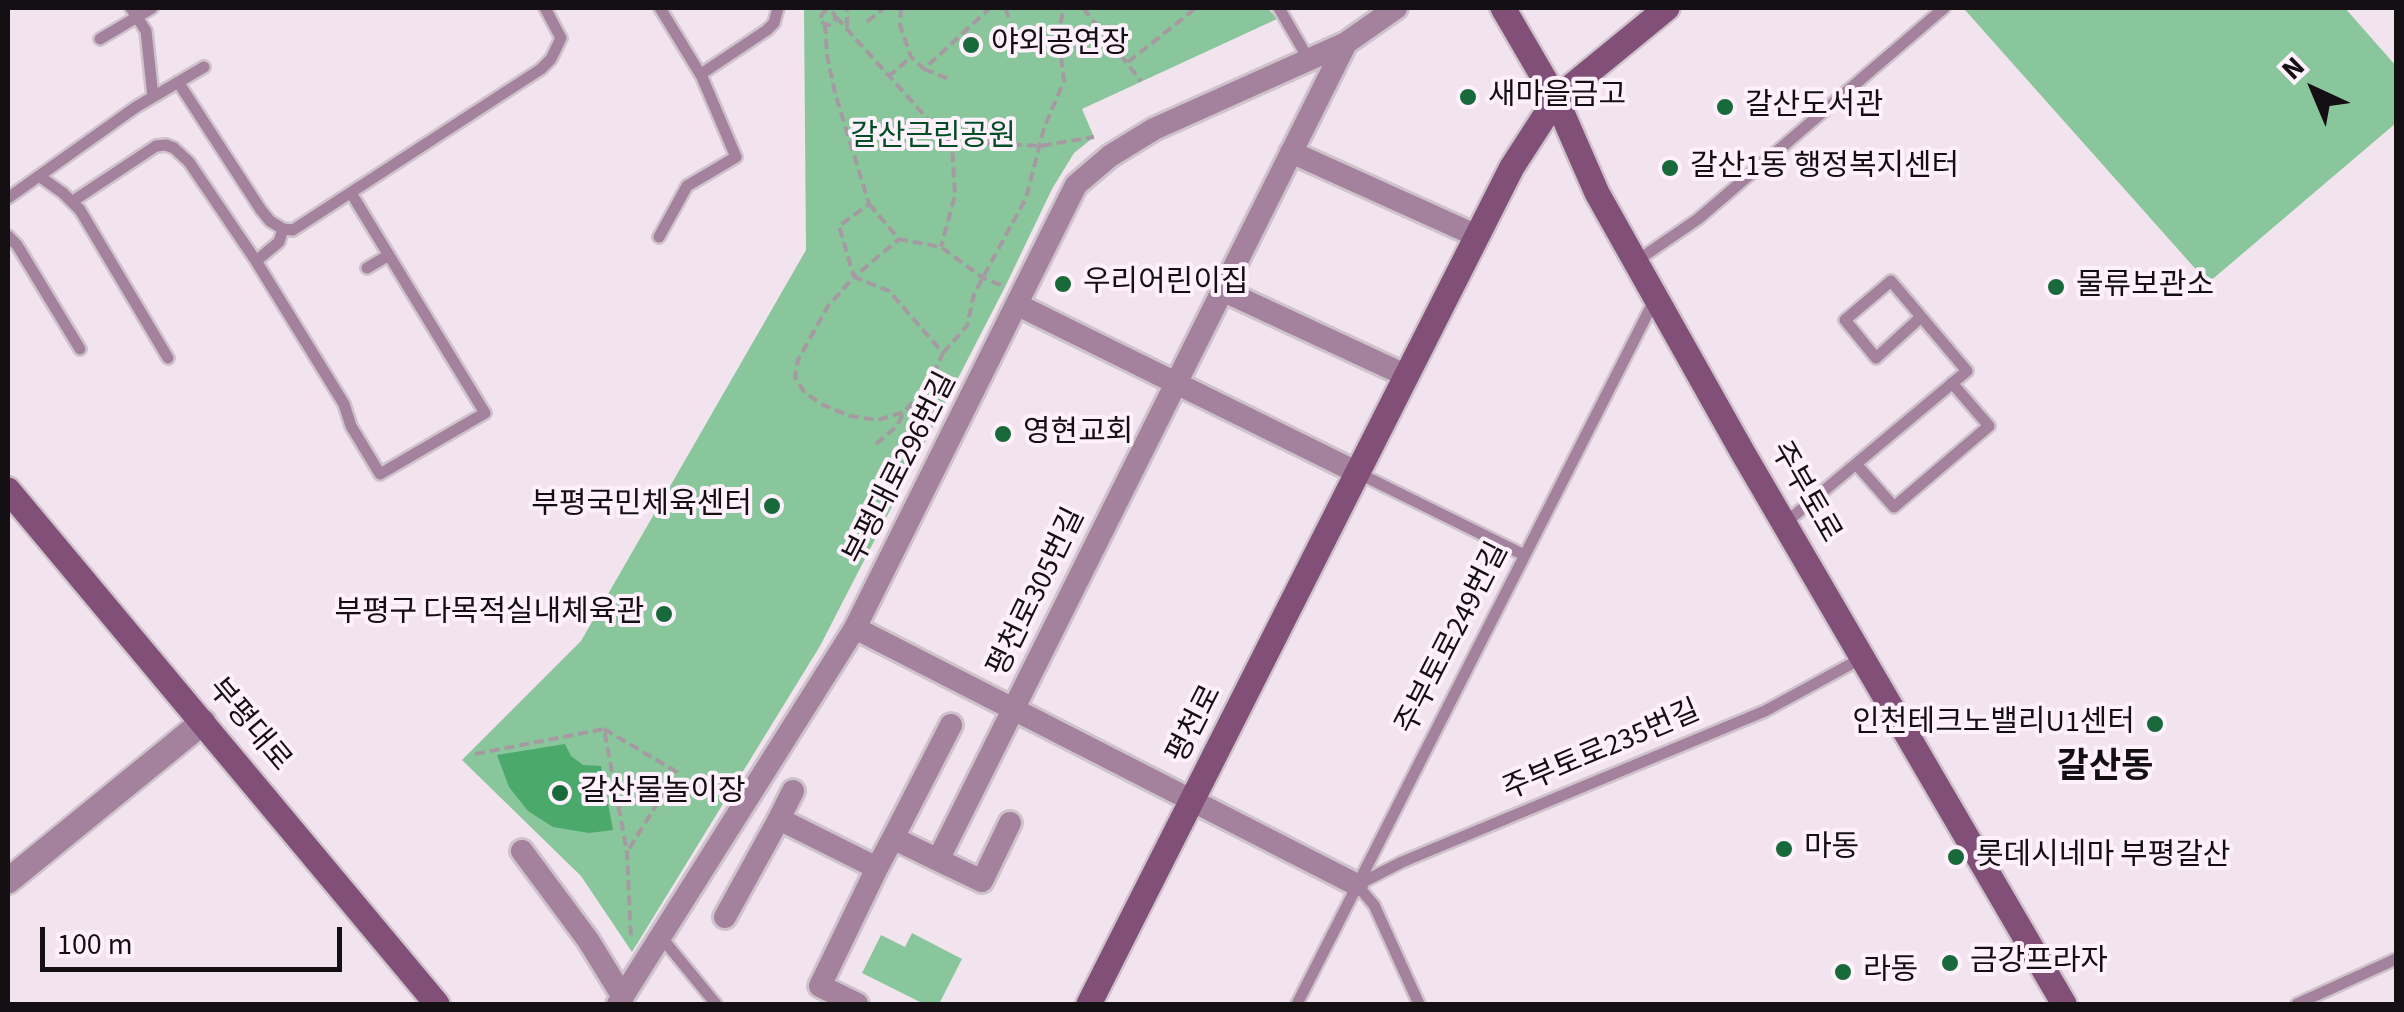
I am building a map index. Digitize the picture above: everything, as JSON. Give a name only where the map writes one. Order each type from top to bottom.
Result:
[{"type":"main road","name":"주부토로","points":[[1502,8],[1556,99],[1597,193],[1635,262],[2064,1004]]},
{"type":"main road","name":"평천로","points":[[1089,1004],[1512,167],[1556,99],[1666,8]]},
{"type":"main road","name":"부평대로","points":[[8,490],[437,1004]]},
{"type":"street","name":"부평대로296번길","points":[[621,1001],[855,628],[1012,296],[1076,185],[1110,156],[1154,128],[1346,43],[1396,8]]},
{"type":"street","name":"부평대로296번길","points":[[1176,383],[1346,43]]},
{"type":"street","points":[[1291,152],[1477,236]]},
{"type":"street","points":[[1222,290],[1407,376]]},
{"type":"street","points":[[1012,296],[1358,473]]},
{"type":"street","name":"평천로305번길","points":[[1015,709],[1176,383]]},
{"type":"street","name":"평천로305번길","points":[[855,628],[1357,885]]},
{"type":"street","points":[[938,860],[1015,709]]},
{"type":"street","points":[[8,882],[203,722]]},
{"type":"street","points":[[857,1004],[816,995],[950,725]]},
{"type":"street","points":[[725,917],[793,790]]},
{"type":"street","points":[[778,819],[877,868]]},
{"type":"street","points":[[894,838],[982,881],[1010,824]]},
{"type":"street","name":"부평대로296번길","points":[[522,851],[588,940],[621,1001]]},
{"type":"lane","points":[[100,39],[134,12],[152,8]]},
{"type":"lane","points":[[178,82],[270,222],[294,230],[541,69],[561,38],[545,8]]},
{"type":"lane","points":[[659,238],[687,186],[736,156],[701,74],[660,8]]},
{"type":"lane","points":[[701,74],[768,30],[778,8]]},
{"type":"lane","points":[[1279,8],[1309,60]]},
{"type":"lane","points":[[1635,262],[1698,220],[1944,8]]},
{"type":"lane","points":[[134,12],[146,31],[153,97]]},
{"type":"lane","points":[[8,198],[204,66]]},
{"type":"lane","points":[[73,201],[156,146],[166,145],[189,162],[256,261],[344,404],[380,474],[485,413],[351,193]]},
{"type":"lane","points":[[39,176],[73,201],[168,358]]},
{"type":"lane","points":[[256,261],[279,242],[284,229]]},
{"type":"lane","points":[[8,236],[80,348]]},
{"type":"lane","points":[[367,268],[389,255]]},
{"type":"lane","points":[[1784,524],[1967,371],[1891,281],[1845,320],[1876,358],[1922,318]]},
{"type":"lane","name":"주부토로249번길","points":[[1297,1004],[1656,297]]},
{"type":"lane","points":[[1856,464],[1894,507],[1990,426],[1952,383]]},
{"type":"lane","points":[[1358,473],[1524,556]]},
{"type":"lane","name":"주부토로235번길","points":[[1357,885],[1402,862],[1766,711],[1862,658]]},
{"type":"lane","points":[[1357,885],[1374,905],[1419,1004]]},
{"type":"lane","points":[[660,937],[716,1004]]},
{"type":"lane","points":[[2296,1004],[2396,959]]},
{"type":"path","points":[[847,8],[847,30]]},
{"type":"path","points":[[867,22],[884,8]]},
{"type":"path","points":[[901,8],[900,25],[911,57],[924,68],[950,79]]},
{"type":"path","points":[[924,68],[990,8]]},
{"type":"path","points":[[1006,8],[1011,24]]},
{"type":"path","points":[[876,444],[898,426],[904,412],[929,384],[943,353],[968,326],[974,294],[1026,198],[1064,81],[1058,33],[1064,8]]},
{"type":"path","points":[[1083,8],[1141,81]]},
{"type":"path","points":[[1128,62],[1196,8]]},
{"type":"path","points":[[941,247],[955,195],[952,146],[832,12],[825,11],[821,18],[834,93],[869,204],[900,239],[941,247],[1012,296]]},
{"type":"path","points":[[824,24],[832,24],[836,17]]},
{"type":"path","points":[[888,77],[911,57]]},
{"type":"path","points":[[952,146],[1040,146],[1094,137]]},
{"type":"path","points":[[854,277],[840,226],[869,204]]},
{"type":"path","points":[[900,239],[854,277],[828,306],[798,360],[795,377],[804,392],[850,416],[878,420],[904,412]]},
{"type":"path","points":[[854,277],[889,291],[943,353]]},
{"type":"path","points":[[475,754],[604,729],[677,772],[627,852]]},
{"type":"path","points":[[604,729],[627,852],[632,952]]},
{"type":"green space","name":"갈산근린공원","points":[[804,8],[1268,8],[1277,19],[1082,109],[1094,137],[1074,153],[1052,189],[820,646],[632,952],[581,876],[462,760],[581,641],[806,250]]},
{"type":"green space","points":[[2345,8],[2396,66],[2396,123],[2208,283],[1965,10]]},
{"type":"green space","points":[[912,933],[962,959],[939,1004],[924,1004],[862,973],[881,935],[905,947]]},
{"type":"shaded area","name":"갈산물놀이장","points":[[565,744],[571,756],[583,765],[601,766],[613,830],[589,833],[553,827],[528,811],[509,787],[497,755]]},
{"type":"place","name":"야외공연장","points":[[971,45]]},
{"type":"place","name":"새마을금고","points":[[1468,97]]},
{"type":"place","name":"갈산도서관","points":[[1725,107]]},
{"type":"place","name":"갈산1동 행정복지센터","points":[[1670,168]]},
{"type":"place","name":"우리어린이집","points":[[1063,284]]},
{"type":"place","name":"물류보관소","points":[[2056,287]]},
{"type":"place","name":"영현교회","points":[[1003,434]]},
{"type":"place","name":"부평국민체육센터","points":[[772,506]]},
{"type":"place","name":"부평구 다목적실내체육관","points":[[664,614]]},
{"type":"place","name":"인천테크노밸리U1센터","points":[[2155,724]]},
{"type":"place","name":"갈산물놀이장","points":[[560,793]]},
{"type":"place","name":"마동","points":[[1784,849]]},
{"type":"place","name":"롯데시네마 부평갈산","points":[[1956,857]]},
{"type":"place","name":"금강프라자","points":[[1950,963]]},
{"type":"place","name":"라동","points":[[1843,972]]},
{"type":"district","name":"갈산동","points":[[2105,769]]}]
